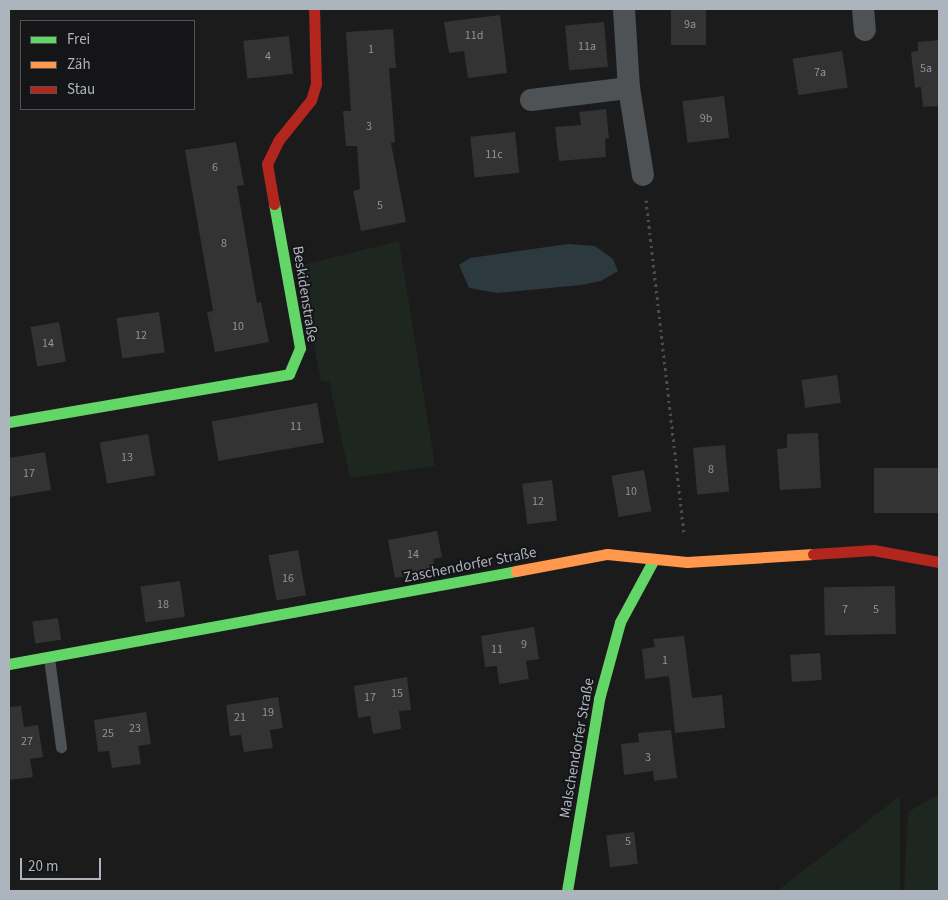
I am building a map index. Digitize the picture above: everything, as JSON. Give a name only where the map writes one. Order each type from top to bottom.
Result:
[{"type":"street","name":"Beskidenstraße","points":[[9,422],[289,374],[300,348],[267,164],[278,141],[311,100],[316,84],[314,9]]},
{"type":"street","points":[[624,9],[629,88],[644,175]]},
{"type":"street","points":[[531,100],[629,88]]},
{"type":"street","name":"Zaschendorfer Straße","points":[[9,664],[607,554],[687,562],[873,550],[939,562]]},
{"type":"street","name":"Malschendorfer Straße","points":[[567,891],[599,699],[620,622],[654,559]]},
{"type":"lane","points":[[49,658],[61,747]]},
{"type":"path","points":[[644,175],[687,562]]},
{"type":"shaded area","points":[[399,241],[435,466],[350,478],[329,381],[321,381],[299,266]]},
{"type":"shaded area","points":[[568,244],[595,246],[613,259],[618,271],[601,281],[581,285],[497,293],[469,288],[459,265],[470,258]]},
{"type":"shaded area","points":[[939,794],[939,891],[904,891],[908,812]]},
{"type":"shaded area","points":[[900,796],[900,891],[777,891]]},
{"type":"building","points":[[671,9],[706,9],[706,45],[671,45]]},
{"type":"building","points":[[500,15],[507,73],[468,78],[464,51],[449,53],[444,22]]},
{"type":"building","points":[[604,22],[608,67],[569,70],[565,25]]},
{"type":"building","points":[[393,29],[396,68],[389,68],[395,142],[391,143],[406,222],[361,231],[353,191],[360,189],[357,146],[346,146],[343,111],[351,111],[346,32]]},
{"type":"building","points":[[289,36],[293,74],[247,79],[243,41]]},
{"type":"building","points":[[939,40],[939,106],[923,107],[921,87],[915,88],[911,52],[918,51],[918,42]]},
{"type":"building","points":[[842,51],[848,88],[798,95],[793,59]]},
{"type":"building","points":[[724,96],[729,138],[687,143],[682,101]]},
{"type":"building","points":[[606,109],[609,138],[605,139],[606,157],[559,161],[555,127],[581,125],[579,112]]},
{"type":"building","points":[[515,132],[519,173],[475,177],[470,137]]},
{"type":"building","points":[[236,142],[244,185],[237,186],[257,303],[261,302],[269,342],[215,352],[207,312],[213,311],[185,150]]},
{"type":"building","points":[[159,312],[165,353],[122,359],[116,318]]},
{"type":"building","points":[[59,322],[66,361],[37,366],[30,327]]},
{"type":"building","points":[[837,375],[841,403],[805,408],[801,380]]},
{"type":"building","points":[[317,403],[324,442],[219,461],[212,422]]},
{"type":"building","points":[[818,433],[821,488],[780,490],[777,449],[787,448],[787,434]]},
{"type":"building","points":[[148,434],[155,475],[107,484],[100,443]]},
{"type":"building","points":[[725,445],[729,492],[697,495],[693,448]]},
{"type":"building","points":[[45,452],[51,490],[9,497],[9,458]]},
{"type":"building","points":[[874,468],[939,468],[939,513],[874,513]]},
{"type":"building","points":[[644,470],[651,511],[619,517],[612,476]]},
{"type":"building","points":[[552,480],[557,521],[527,524],[522,484]]},
{"type":"building","points":[[437,531],[442,557],[433,559],[436,570],[395,578],[388,540]]},
{"type":"building","points":[[298,550],[306,595],[276,601],[268,555]]},
{"type":"building","points":[[180,581],[185,617],[145,622],[140,587]]},
{"type":"building","points":[[895,586],[896,634],[825,635],[824,587]]},
{"type":"building","points":[[58,618],[61,640],[35,643],[32,622]]},
{"type":"building","points":[[534,627],[539,659],[526,661],[529,679],[499,684],[497,666],[485,667],[481,636]]},
{"type":"building","points":[[684,636],[692,698],[722,695],[725,728],[675,733],[669,676],[645,679],[642,649],[655,647],[653,639]]},
{"type":"building","points":[[820,653],[822,680],[792,682],[790,655]]},
{"type":"building","points":[[407,677],[411,710],[399,711],[401,729],[373,734],[370,716],[358,718],[354,686]]},
{"type":"building","points":[[278,697],[283,728],[270,730],[273,748],[244,752],[241,735],[230,736],[226,705]]},
{"type":"building","points":[[21,706],[24,727],[38,725],[43,757],[30,759],[33,777],[9,780],[9,707]]},
{"type":"building","points":[[146,712],[151,744],[138,746],[141,764],[112,768],[109,751],[98,752],[94,720]]},
{"type":"building","points":[[671,730],[677,778],[654,781],[653,771],[624,775],[621,744],[639,742],[638,733]]},
{"type":"building","points":[[634,832],[638,864],[610,867],[606,835]]},
{"type":"traffic: fast","points":[[9,422],[289,374],[300,348],[274,204]]},
{"type":"traffic: fast","points":[[567,891],[599,699],[620,622],[654,559]]},
{"type":"traffic: fast","points":[[9,664],[516,571]]},
{"type":"traffic: slow","points":[[516,571],[607,554],[687,562],[813,554]]},
{"type":"traffic: jam","points":[[274,204],[267,164],[278,141],[311,100],[316,84],[314,9]]},
{"type":"traffic: jam","points":[[813,554],[873,550],[939,562]]}]
